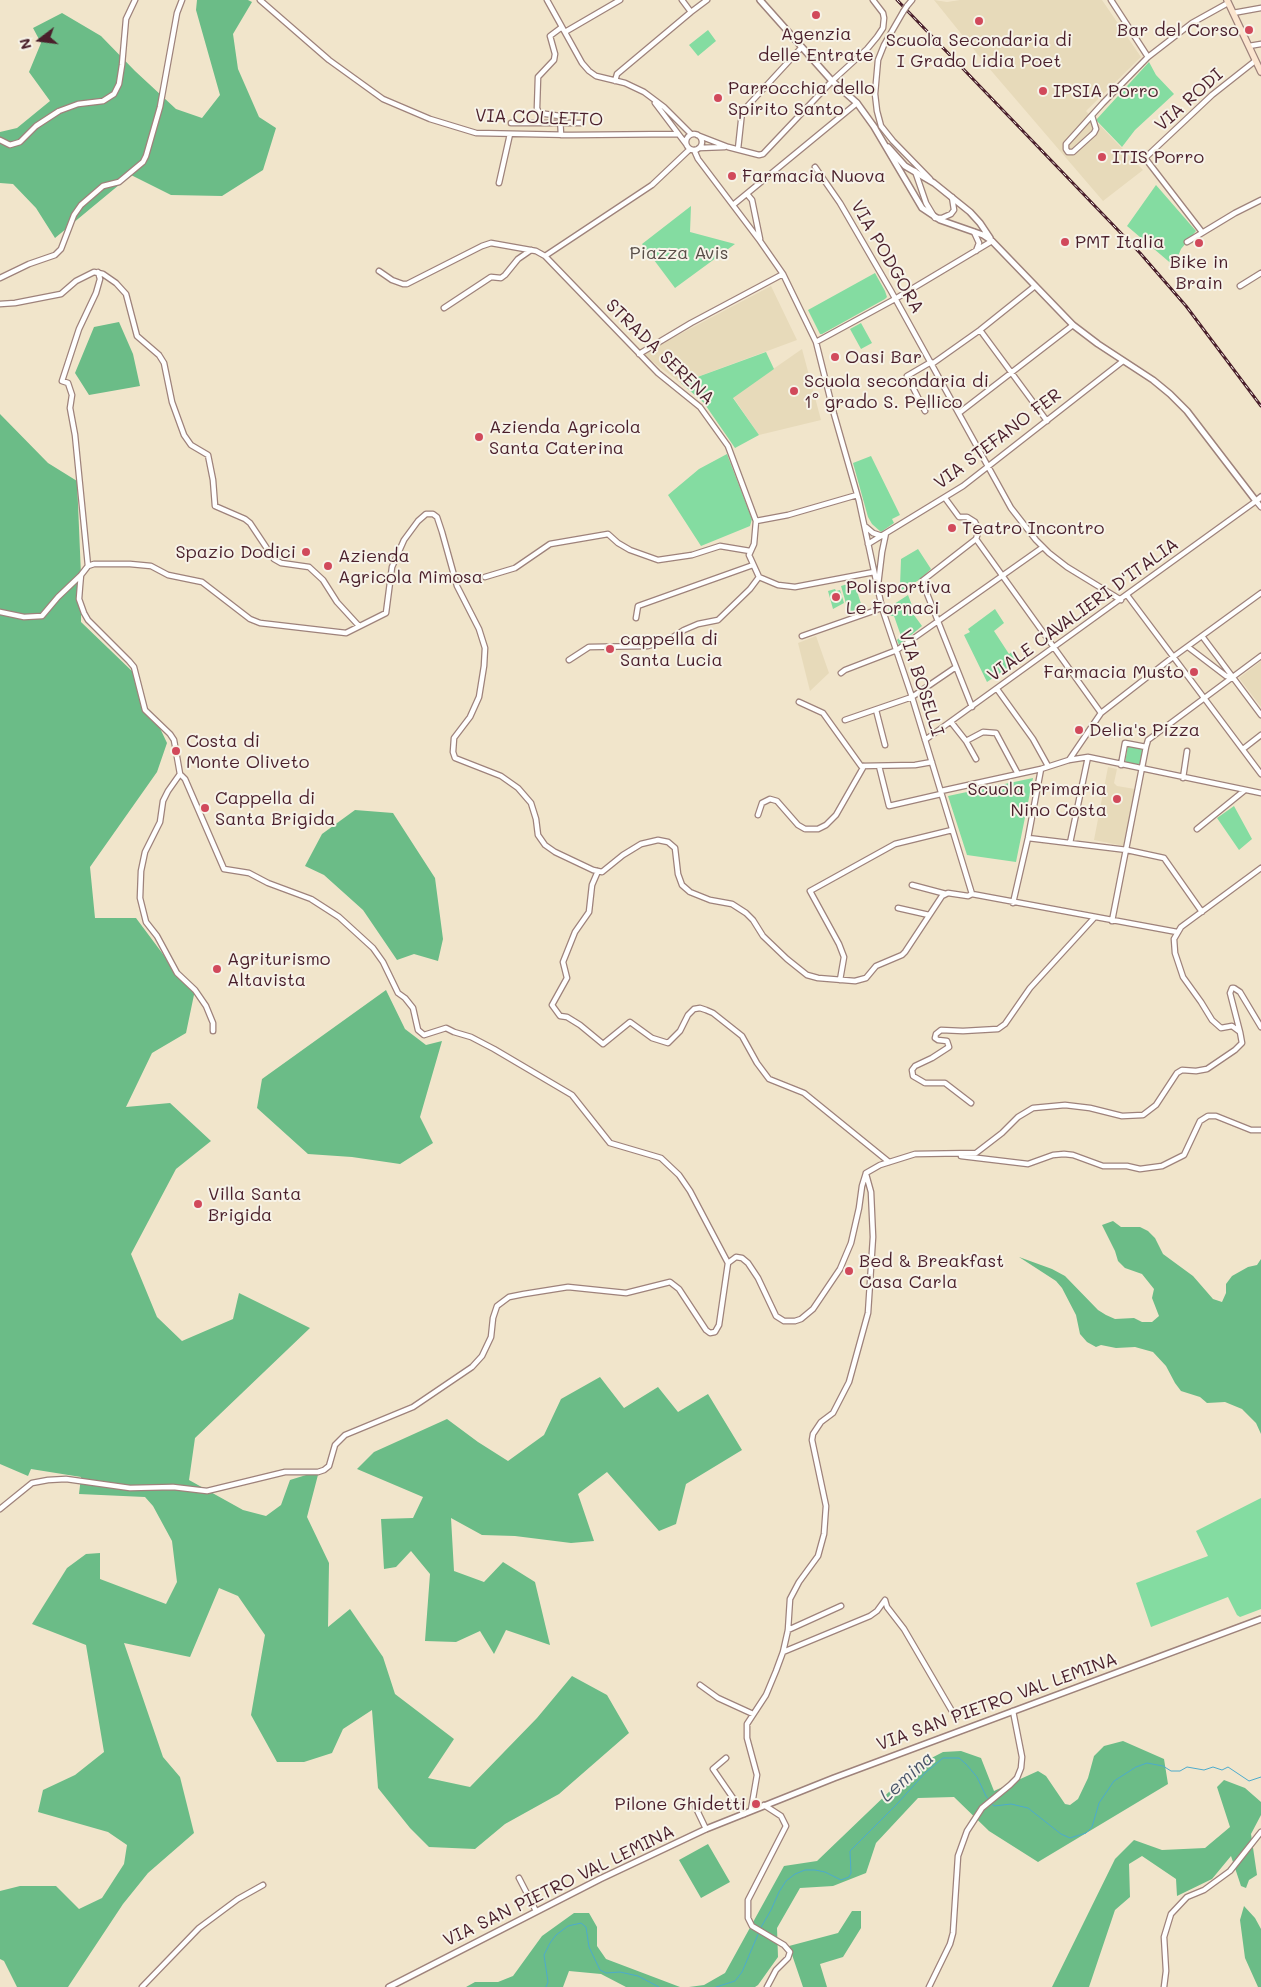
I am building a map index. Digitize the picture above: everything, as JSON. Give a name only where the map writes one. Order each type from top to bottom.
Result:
[{"type":"main road","points":[[1228,2],[1261,72]]},
{"type":"street","points":[[0,140],[10,145],[20,142],[36,126],[59,111],[78,104],[103,101],[114,94],[119,84],[126,20],[135,0]]},
{"type":"street","points":[[0,278],[29,264],[55,255],[61,249],[74,214],[81,206],[103,186],[119,182],[143,162],[160,107],[177,13],[182,0]]},
{"type":"street","name":"VIA COLLETTO","points":[[260,0],[329,60],[386,101],[430,119],[476,133],[561,135],[678,134]]},
{"type":"street","points":[[547,0],[582,63],[589,72],[596,76],[634,87],[664,107],[691,134],[728,147],[759,155],[763,154],[832,81],[877,37],[884,24],[883,13],[873,0]]},
{"type":"street","points":[[565,32],[620,0]]},
{"type":"street","points":[[682,0],[692,12]]},
{"type":"street","points":[[615,81],[617,74],[707,0]]},
{"type":"street","points":[[760,0],[832,81],[857,103],[896,158],[915,173],[934,182]]},
{"type":"street","points":[[912,0],[884,45],[878,60],[875,94],[881,126],[908,159],[970,212],[992,241],[1073,325],[1153,380],[1187,411],[1259,499],[1261,507]]},
{"type":"street","points":[[1111,0],[1148,57]]},
{"type":"street","points":[[1092,116],[1096,129],[1094,133],[1073,152],[1068,152],[1066,144],[1092,116],[1148,57],[1192,24],[1228,2]]},
{"type":"street","points":[[1233,13],[1261,8]]},
{"type":"street","points":[[561,135],[561,118],[558,114],[539,113],[537,108],[538,77],[554,60],[555,54],[550,36],[562,26]]},
{"type":"street","points":[[1249,46],[1261,44]]},
{"type":"street","points":[[738,149],[742,112],[802,48]]},
{"type":"street","name":"VIA RODI","points":[[1202,232],[1145,158],[1212,95],[1255,61]]},
{"type":"street","points":[[652,98],[686,144],[694,149],[728,147]]},
{"type":"street","points":[[733,205],[857,103]]},
{"type":"street","points":[[511,123],[581,123]]},
{"type":"street","points":[[873,125],[922,208],[944,223],[974,231],[992,241]]},
{"type":"street","points":[[500,182],[510,134]]},
{"type":"street","points":[[686,144],[686,139],[691,134]]},
{"type":"street","points":[[545,256],[652,185],[702,142],[697,135]]},
{"type":"street","name":"VIA BOSELLI","points":[[694,149],[698,159],[760,240],[783,274],[816,342],[865,525],[882,608],[912,697],[972,894]]},
{"type":"street","points":[[908,159],[926,203],[935,218]]},
{"type":"street","name":"VIA PODGORA","points":[[815,167],[840,203],[896,299],[1011,508],[1043,547],[1067,568],[1121,600]]},
{"type":"street","points":[[747,194],[752,200],[760,240]]},
{"type":"street","points":[[935,218],[942,218],[952,214],[954,210],[952,197]]},
{"type":"street","points":[[1187,242],[1261,200]]},
{"type":"street","points":[[974,231],[979,243],[976,251]]},
{"type":"street","points":[[816,342],[896,299],[992,241]]},
{"type":"street","name":"STRADA SERENA","points":[[380,270],[392,280],[407,284],[482,246],[491,244],[531,250],[545,256],[658,373],[700,407],[728,446],[756,521]]},
{"type":"street","points":[[444,308],[491,277],[501,278],[505,276],[518,259],[531,250]]},
{"type":"street","points":[[0,304],[61,294],[87,274],[98,272],[123,289],[128,300],[137,336],[159,355],[164,363],[170,398],[184,435],[191,445],[208,455],[215,506],[250,523],[274,559],[309,567],[323,580],[337,602],[359,626]]},
{"type":"street","points":[[88,566],[75,435],[70,408],[72,395],[68,383],[62,382],[79,329],[96,293],[100,279],[98,272]]},
{"type":"street","points":[[1240,286],[1261,273]]},
{"type":"street","points":[[639,354],[691,323],[783,274]]},
{"type":"street","points":[[925,411],[907,376],[932,363],[980,330],[1034,286]]},
{"type":"street","points":[[959,413],[1073,325]]},
{"type":"street","points":[[980,330],[1047,420]]},
{"type":"street","name":"VIA STEFANO FER","points":[[868,544],[945,498],[989,467],[1123,361]]},
{"type":"street","points":[[857,495],[788,515],[756,521],[754,544],[749,557],[759,577],[778,585],[795,587],[874,572]]},
{"type":"street","points":[[945,498],[959,517],[972,519],[975,522],[978,530],[976,540],[922,581],[972,707]]},
{"type":"street","name":"VIALE CAVALIERI D'ITALIA","points":[[925,740],[1259,499]]},
{"type":"street","points":[[0,612],[24,616],[42,616],[88,566],[94,564],[130,564],[151,566],[168,574],[202,582],[250,619],[260,623],[346,633],[386,613],[392,567],[404,540],[418,521],[426,514],[433,514],[439,523],[455,580],[481,634],[485,656],[480,697],[470,717],[452,744],[452,752],[455,758],[501,776],[518,788],[531,803],[538,835],[545,845],[555,852],[602,872],[640,844],[658,840],[668,842],[675,848],[678,874],[682,885],[690,892],[710,900],[732,904],[746,913],[763,936],[787,959],[808,975],[818,978],[855,981],[866,978],[876,966],[902,955],[942,896],[946,894]]},
{"type":"street","points":[[865,525],[870,531],[884,534],[878,589]]},
{"type":"street","points":[[485,577],[515,568],[550,544],[608,534],[630,550],[658,560],[692,555],[720,546],[750,552]]},
{"type":"street","points":[[976,540],[1101,713]]},
{"type":"street","points":[[841,673],[897,650],[1043,547]]},
{"type":"street","points":[[636,618],[638,606],[753,565]]},
{"type":"street","points":[[0,1509],[32,1483],[48,1480],[66,1479],[130,1488],[173,1487],[207,1491],[285,1472],[318,1472],[324,1470],[329,1466],[335,1444],[345,1435],[413,1407],[472,1367],[487,1346],[491,1337],[493,1318],[497,1306],[501,1302],[509,1298],[541,1290],[568,1288],[626,1293],[670,1282],[679,1289],[706,1330],[715,1332],[719,1325],[728,1264],[690,1191],[679,1175],[661,1158],[610,1144],[572,1095],[471,1037],[446,1028],[424,1035],[418,1030],[413,1008],[405,998],[398,994],[383,962],[373,948],[339,917],[311,899],[268,884],[249,873],[224,869],[185,779],[180,774],[174,740],[145,710],[134,667],[88,620],[84,613],[79,599],[81,575]]},
{"type":"street","points":[[569,660],[589,647],[648,646],[670,639],[698,624],[718,620],[750,589],[759,577]]},
{"type":"street","points":[[1069,760],[1101,713],[1173,657],[1261,593]]},
{"type":"street","points":[[1128,595],[1261,774]]},
{"type":"street","points":[[802,636],[882,608]]},
{"type":"street","points":[[1202,636],[1261,715]]},
{"type":"street","points":[[1188,647],[1226,676],[1232,678]]},
{"type":"street","points":[[1112,921],[1148,740],[1261,656]]},
{"type":"street","points":[[845,720],[912,697],[956,667]]},
{"type":"street","points":[[997,689],[1033,739],[1048,766]]},
{"type":"street","points":[[799,702],[823,713],[854,755],[856,762],[861,766],[915,765],[932,762]]},
{"type":"street","points":[[876,710],[885,745]]},
{"type":"street","points":[[951,722],[966,741],[976,760]]},
{"type":"street","points":[[966,741],[983,732],[996,733],[1018,774]]},
{"type":"street","points":[[1243,749],[1261,735]]},
{"type":"street","points":[[1121,765],[1125,744],[1146,747]]},
{"type":"street","points":[[1183,778],[1187,751]]},
{"type":"street","points":[[879,766],[890,806],[1069,760],[1088,757],[1143,770],[1261,793]]},
{"type":"street","points":[[1070,843],[1088,757]]},
{"type":"street","points":[[758,815],[762,803],[770,799],[776,801],[798,825],[805,829],[818,829],[826,825],[836,815],[864,766]]},
{"type":"street","points":[[1013,903],[1028,838],[1040,768]]},
{"type":"street","points":[[180,774],[166,796],[160,822],[145,852],[140,898],[146,922],[157,936],[177,973],[194,990],[206,1006],[214,1023],[213,1031]]},
{"type":"street","points":[[1197,829],[1245,790]]},
{"type":"street","points":[[840,980],[844,957],[839,944],[810,891],[895,844],[952,830]]},
{"type":"street","points":[[1028,838],[1127,850],[1166,860],[1202,912]]},
{"type":"street","points":[[1240,1032],[1232,1026],[1222,1028],[1216,1025],[1195,992],[1188,985],[1175,953],[1174,938],[1181,926],[1261,868]]},
{"type":"street","points":[[598,871],[592,885],[589,912],[576,932],[563,962],[567,978],[552,1005],[560,1016],[580,1025],[603,1044],[630,1022],[652,1038],[668,1043],[680,1031],[688,1015],[694,1009],[706,1010],[742,1036],[757,1063],[769,1079],[804,1093],[889,1162]]},
{"type":"street","points":[[912,885],[946,894],[972,894],[1177,932]]},
{"type":"street","points":[[898,908],[929,915]]},
{"type":"street","points":[[971,1103],[945,1083],[925,1083],[913,1076],[912,1070],[915,1066],[932,1058],[948,1047],[947,1041],[935,1038],[936,1034],[941,1030],[998,1029],[1005,1024],[1030,988],[1094,918]]},
{"type":"street","points":[[728,1264],[736,1257],[742,1258],[748,1263],[758,1278],[771,1308],[780,1319],[790,1323],[801,1319],[819,1301],[840,1269],[851,1243],[866,1173],[889,1162],[923,1153],[976,1153],[1018,1117],[1034,1108],[1065,1105],[1090,1108],[1122,1116],[1143,1115],[1156,1105],[1177,1073],[1182,1070],[1196,1071],[1207,1069],[1240,1046],[1242,1038],[1230,993],[1232,988],[1240,992],[1261,1027]]},
{"type":"street","points":[[956,1154],[971,1158],[1028,1164],[1053,1155],[1064,1154],[1073,1155],[1103,1166],[1127,1166],[1140,1169],[1162,1166],[1184,1155],[1200,1121],[1208,1116],[1216,1116],[1251,1130],[1261,1130]]},
{"type":"street","points":[[751,1810],[757,1776],[746,1728],[748,1721],[766,1695],[783,1652],[788,1630],[790,1599],[799,1582],[818,1556],[824,1534],[826,1506],[812,1440],[813,1434],[821,1422],[833,1413],[849,1382],[868,1313],[873,1237],[871,1192],[866,1173]]},
{"type":"street","points":[[783,1652],[870,1616],[886,1600],[887,1607],[904,1628],[956,1718]]},
{"type":"street","points":[[788,1630],[841,1606]]},
{"type":"street","name":"VIA SAN PIETRO VAL LEMINA","points":[[389,1987],[536,1910],[706,1829],[751,1810],[1261,1619]]},
{"type":"street","points":[[700,1686],[718,1698],[753,1714]]},
{"type":"street","points":[[929,1987],[950,1944],[953,1933],[958,1856],[967,1830],[982,1808],[1017,1778],[1022,1762],[1013,1711]]},
{"type":"street","points":[[726,1758],[713,1769],[744,1814]]},
{"type":"street","points":[[764,1805],[781,1816],[786,1826],[748,1900],[748,1918],[752,1926],[784,1945],[790,1952],[788,1958],[776,1970],[767,1987]]},
{"type":"street","points":[[695,1806],[706,1829]]},
{"type":"street","points":[[1164,1987],[1166,1971],[1164,1937],[1170,1914],[1188,1897],[1204,1890],[1230,1871],[1261,1832]]},
{"type":"street","points":[[518,1878],[536,1910]]},
{"type":"street","points":[[142,1987],[199,1928],[238,1898],[263,1885]]},
{"type":"shaded area","points":[[934,0],[947,2],[960,0],[1102,0],[1141,57],[1086,111],[1143,170],[1103,201],[988,67]]},
{"type":"shaded area","points":[[771,286],[797,340],[681,383],[642,354]]},
{"type":"shaded area","points":[[802,349],[821,420],[759,435],[733,397]]},
{"type":"shaded area","points":[[816,636],[829,673],[810,691],[798,643]]},
{"type":"shaded area","points":[[1261,661],[1261,707],[1239,678]]},
{"type":"shaded area","name":"Scuola Primaria Nino Costa","points":[[1108,767],[1117,769],[1114,783],[1117,786],[1135,789],[1124,846],[1094,840]]},
{"type":"green space","points":[[197,0],[248,0],[252,2],[233,34],[238,69],[259,117],[276,128],[263,170],[222,196],[171,195],[131,175],[55,238],[36,208],[13,184],[0,183],[0,132],[17,128],[50,101],[29,72],[41,43],[33,28],[62,13],[101,36],[176,109],[202,118],[220,95],[196,10]]},
{"type":"green space","points":[[708,30],[716,41],[698,56],[689,45]]},
{"type":"green space","points":[[1149,62],[1156,75],[1174,94],[1135,130],[1122,147],[1096,120]]},
{"type":"green space","points":[[1156,185],[1196,231],[1181,249],[1174,266],[1127,226]]},
{"type":"green space","name":"Piazza Avis","points":[[691,206],[690,232],[735,244],[675,288],[642,244]]},
{"type":"green space","points":[[875,273],[887,297],[820,334],[808,310]]},
{"type":"green space","points":[[119,322],[133,354],[140,386],[89,395],[75,373],[94,327]]},
{"type":"green space","points":[[861,323],[872,343],[861,349],[850,329]]},
{"type":"green space","points":[[766,352],[774,369],[733,398],[759,435],[735,448],[704,403],[681,383]]},
{"type":"green space","points":[[0,414],[48,463],[77,481],[81,622],[135,674],[147,710],[159,726],[167,743],[157,772],[90,867],[95,918],[136,918],[177,973],[195,990],[186,1033],[152,1053],[126,1107],[170,1103],[211,1141],[176,1169],[131,1254],[157,1317],[182,1341],[233,1319],[239,1293],[310,1328],[195,1438],[189,1480],[243,1510],[266,1516],[281,1505],[290,1480],[319,1471],[307,1517],[329,1563],[328,1627],[350,1609],[383,1657],[395,1694],[454,1739],[428,1778],[470,1787],[537,1718],[572,1676],[607,1695],[629,1733],[559,1794],[505,1824],[475,1849],[429,1847],[410,1828],[378,1788],[372,1710],[343,1729],[332,1753],[304,1762],[277,1762],[251,1715],[265,1635],[238,1596],[219,1588],[190,1657],[124,1643],[163,1757],[180,1777],[194,1833],[148,1873],[123,1904],[68,1987],[17,1987],[4,1961],[0,1959],[0,1891],[20,1886],[56,1886],[79,1909],[102,1898],[124,1864],[127,1845],[108,1832],[38,1812],[43,1790],[75,1775],[104,1752],[86,1645],[32,1624],[67,1568],[86,1554],[100,1553],[100,1579],[166,1604],[177,1582],[172,1541],[153,1506],[145,1497],[79,1494],[81,1477],[31,1469],[28,1476],[0,1464]]},
{"type":"green space","points":[[727,454],[752,519],[750,526],[701,546],[668,495],[699,469]]},
{"type":"green space","points":[[871,456],[900,515],[892,519],[894,523],[881,532],[872,524],[868,517],[853,463]]},
{"type":"green space","points":[[918,549],[931,569],[919,580],[902,590],[900,586],[901,559]]},
{"type":"green space","points":[[854,582],[863,610],[849,614],[841,586]]},
{"type":"green space","name":"Polisportiva Le Fornaci","points":[[835,589],[836,591],[840,590],[844,603],[833,609],[828,591]]},
{"type":"green space","points":[[908,595],[915,613],[914,615],[922,626],[899,645],[897,640],[901,636],[894,616],[890,616],[888,608]]},
{"type":"green space","points":[[995,609],[1004,623],[994,631],[1009,654],[1013,651],[1020,660],[987,682],[964,635],[970,632],[968,629]]},
{"type":"green space","points":[[1128,745],[1144,748],[1141,766],[1125,763]]},
{"type":"green space","points":[[1033,778],[1016,862],[967,855],[948,796]]},
{"type":"green space","points":[[1234,806],[1252,839],[1239,850],[1217,818]]},
{"type":"green space","points":[[355,810],[393,813],[435,878],[443,939],[438,961],[414,954],[397,960],[363,910],[324,875],[305,866],[322,834]]},
{"type":"green space","points":[[386,990],[405,1029],[426,1045],[442,1041],[420,1117],[433,1143],[400,1164],[352,1157],[308,1154],[257,1108],[262,1079]]},
{"type":"green space","points":[[1113,1221],[1121,1227],[1140,1227],[1148,1231],[1155,1238],[1163,1254],[1193,1276],[1213,1299],[1222,1302],[1226,1293],[1226,1284],[1232,1276],[1248,1267],[1257,1265],[1261,1259],[1261,1434],[1256,1423],[1242,1409],[1225,1402],[1207,1403],[1200,1397],[1181,1391],[1166,1366],[1153,1352],[1135,1347],[1116,1348],[1101,1345],[1096,1347],[1087,1342],[1080,1334],[1076,1315],[1062,1288],[1056,1281],[1019,1257],[1052,1269],[1065,1276],[1098,1310],[1106,1315],[1115,1319],[1134,1318],[1142,1322],[1152,1322],[1159,1316],[1152,1298],[1154,1289],[1142,1274],[1125,1268],[1118,1261],[1102,1225]]},
{"type":"green space","points":[[600,1377],[624,1408],[658,1387],[678,1412],[708,1394],[742,1450],[686,1484],[676,1524],[659,1531],[607,1472],[578,1494],[594,1541],[571,1543],[515,1536],[482,1535],[451,1518],[454,1571],[484,1582],[503,1562],[535,1582],[550,1645],[506,1630],[494,1654],[480,1631],[456,1642],[425,1641],[430,1574],[411,1551],[396,1567],[384,1569],[381,1519],[413,1518],[423,1497],[357,1469],[374,1452],[447,1419],[508,1461],[544,1435],[561,1399]]},
{"type":"green space","points":[[1261,1498],[1261,1609],[1240,1617],[1237,1615],[1228,1597],[1151,1627],[1136,1583],[1208,1556],[1196,1531]]},
{"type":"green space","points":[[1123,1741],[1164,1759],[1168,1784],[1038,1862],[989,1831],[954,1797],[918,1798],[876,1843],[866,1873],[833,1886],[800,1888],[777,1928],[778,1957],[758,1985],[755,1987],[689,1987],[704,1985],[725,1973],[784,1866],[817,1861],[916,1766],[943,1752],[961,1751],[981,1758],[994,1791],[1038,1771],[1046,1776],[1065,1804],[1070,1805],[1078,1799],[1088,1778],[1094,1756],[1104,1746]]},
{"type":"green space","points":[[1224,1780],[1245,1788],[1261,1802],[1261,1815],[1251,1834],[1257,1875],[1249,1880],[1246,1888],[1241,1886],[1231,1856],[1212,1879],[1177,1896],[1176,1879],[1142,1856],[1129,1864],[1130,1897],[1115,1910],[1089,1987],[1052,1987],[1115,1859],[1134,1840],[1162,1850],[1205,1848],[1230,1827],[1217,1787]]},
{"type":"green space","points":[[708,1844],[730,1882],[701,1898],[679,1860]]},
{"type":"green space","points":[[1244,1906],[1255,1918],[1261,1929],[1261,1987],[1258,1987],[1245,1958],[1240,1920]]},
{"type":"green space","points":[[852,1911],[861,1911],[861,1928],[843,1957],[820,1964],[827,1987],[803,1987],[789,1946],[838,1933]]},
{"type":"green space","points":[[574,1913],[589,1913],[597,1927],[597,1946],[606,1959],[680,1987],[626,1987],[601,1974],[569,1971],[563,1987],[466,1987],[475,1982],[498,1982],[513,1976],[542,1936]]},
{"type":"waterway","name":"Lemina","points":[[760,1929],[779,1892],[786,1881],[795,1874],[805,1870],[815,1870],[825,1872],[841,1880],[849,1877],[851,1873],[850,1851],[925,1773],[943,1758],[959,1758],[966,1764],[977,1777],[986,1796],[994,1806],[1011,1804],[1028,1808],[1061,1834],[1070,1838],[1086,1833],[1092,1827],[1099,1803],[1114,1781],[1136,1767],[1147,1763],[1163,1766],[1171,1771],[1180,1771],[1187,1767],[1204,1770],[1213,1767],[1222,1770],[1228,1767],[1249,1781],[1261,1777]]},
{"type":"waterway","name":"Lemina","points":[[546,1987],[548,1982],[544,1955],[550,1943],[556,1935],[568,1926],[581,1923],[586,1927],[589,1947],[600,1970],[606,1973],[620,1972],[638,1976],[659,1987]]},
{"type":"waterway","name":"Lemina","points":[[716,1987],[735,1981],[742,1972],[759,1932]]},
{"type":"railway","points":[[897,0],[1140,253],[1186,306],[1261,406]]},
{"type":"place","name":"Agenzia delle Entrate","points":[[816,15]]},
{"type":"place","name":"Scuola Secondaria di I Grado Lidia Poet","points":[[979,21]]},
{"type":"place","name":"Bar del Corso","points":[[1249,30]]},
{"type":"place","name":"IPSIA Porro","points":[[1043,91]]},
{"type":"place","name":"Parrocchia dello Spirito Santo","points":[[718,98]]},
{"type":"place","name":"ITIS Porro","points":[[1102,157]]},
{"type":"place","name":"Farmacia Nuova","points":[[732,176]]},
{"type":"place","name":"PMT Italia","points":[[1065,242]]},
{"type":"place","name":"Bike in Brain","points":[[1199,243]]},
{"type":"place","name":"Oasi Bar","points":[[835,357]]},
{"type":"place","name":"Scuola secondaria di 1° grado S. Pellico","points":[[794,391]]},
{"type":"place","name":"Azienda Agricola Santa Caterina","points":[[479,437]]},
{"type":"place","name":"Teatro Incontro","points":[[952,528]]},
{"type":"place","name":"Spazio Dodici","points":[[306,552]]},
{"type":"place","name":"Azienda Agricola Mimosa","points":[[328,566]]},
{"type":"place","name":"Polisportiva Le Fornaci","points":[[836,597]]},
{"type":"place","name":"cappella di Santa Lucia","points":[[610,649]]},
{"type":"place","name":"Farmacia Musto","points":[[1194,672]]},
{"type":"place","name":"Delia's Pizza","points":[[1079,730]]},
{"type":"place","name":"Costa di Monte Oliveto","points":[[176,751]]},
{"type":"place","name":"Scuola Primaria Nino Costa","points":[[1117,799]]},
{"type":"place","name":"Cappella di Santa Brigida","points":[[205,808]]},
{"type":"place","name":"Agriturismo Altavista","points":[[217,969]]},
{"type":"place","name":"Villa Santa Brigida","points":[[198,1204]]},
{"type":"place","name":"Bed & Breakfast Casa Carla","points":[[849,1271]]},
{"type":"place","name":"Pilone Ghidetti","points":[[756,1804]]}]
